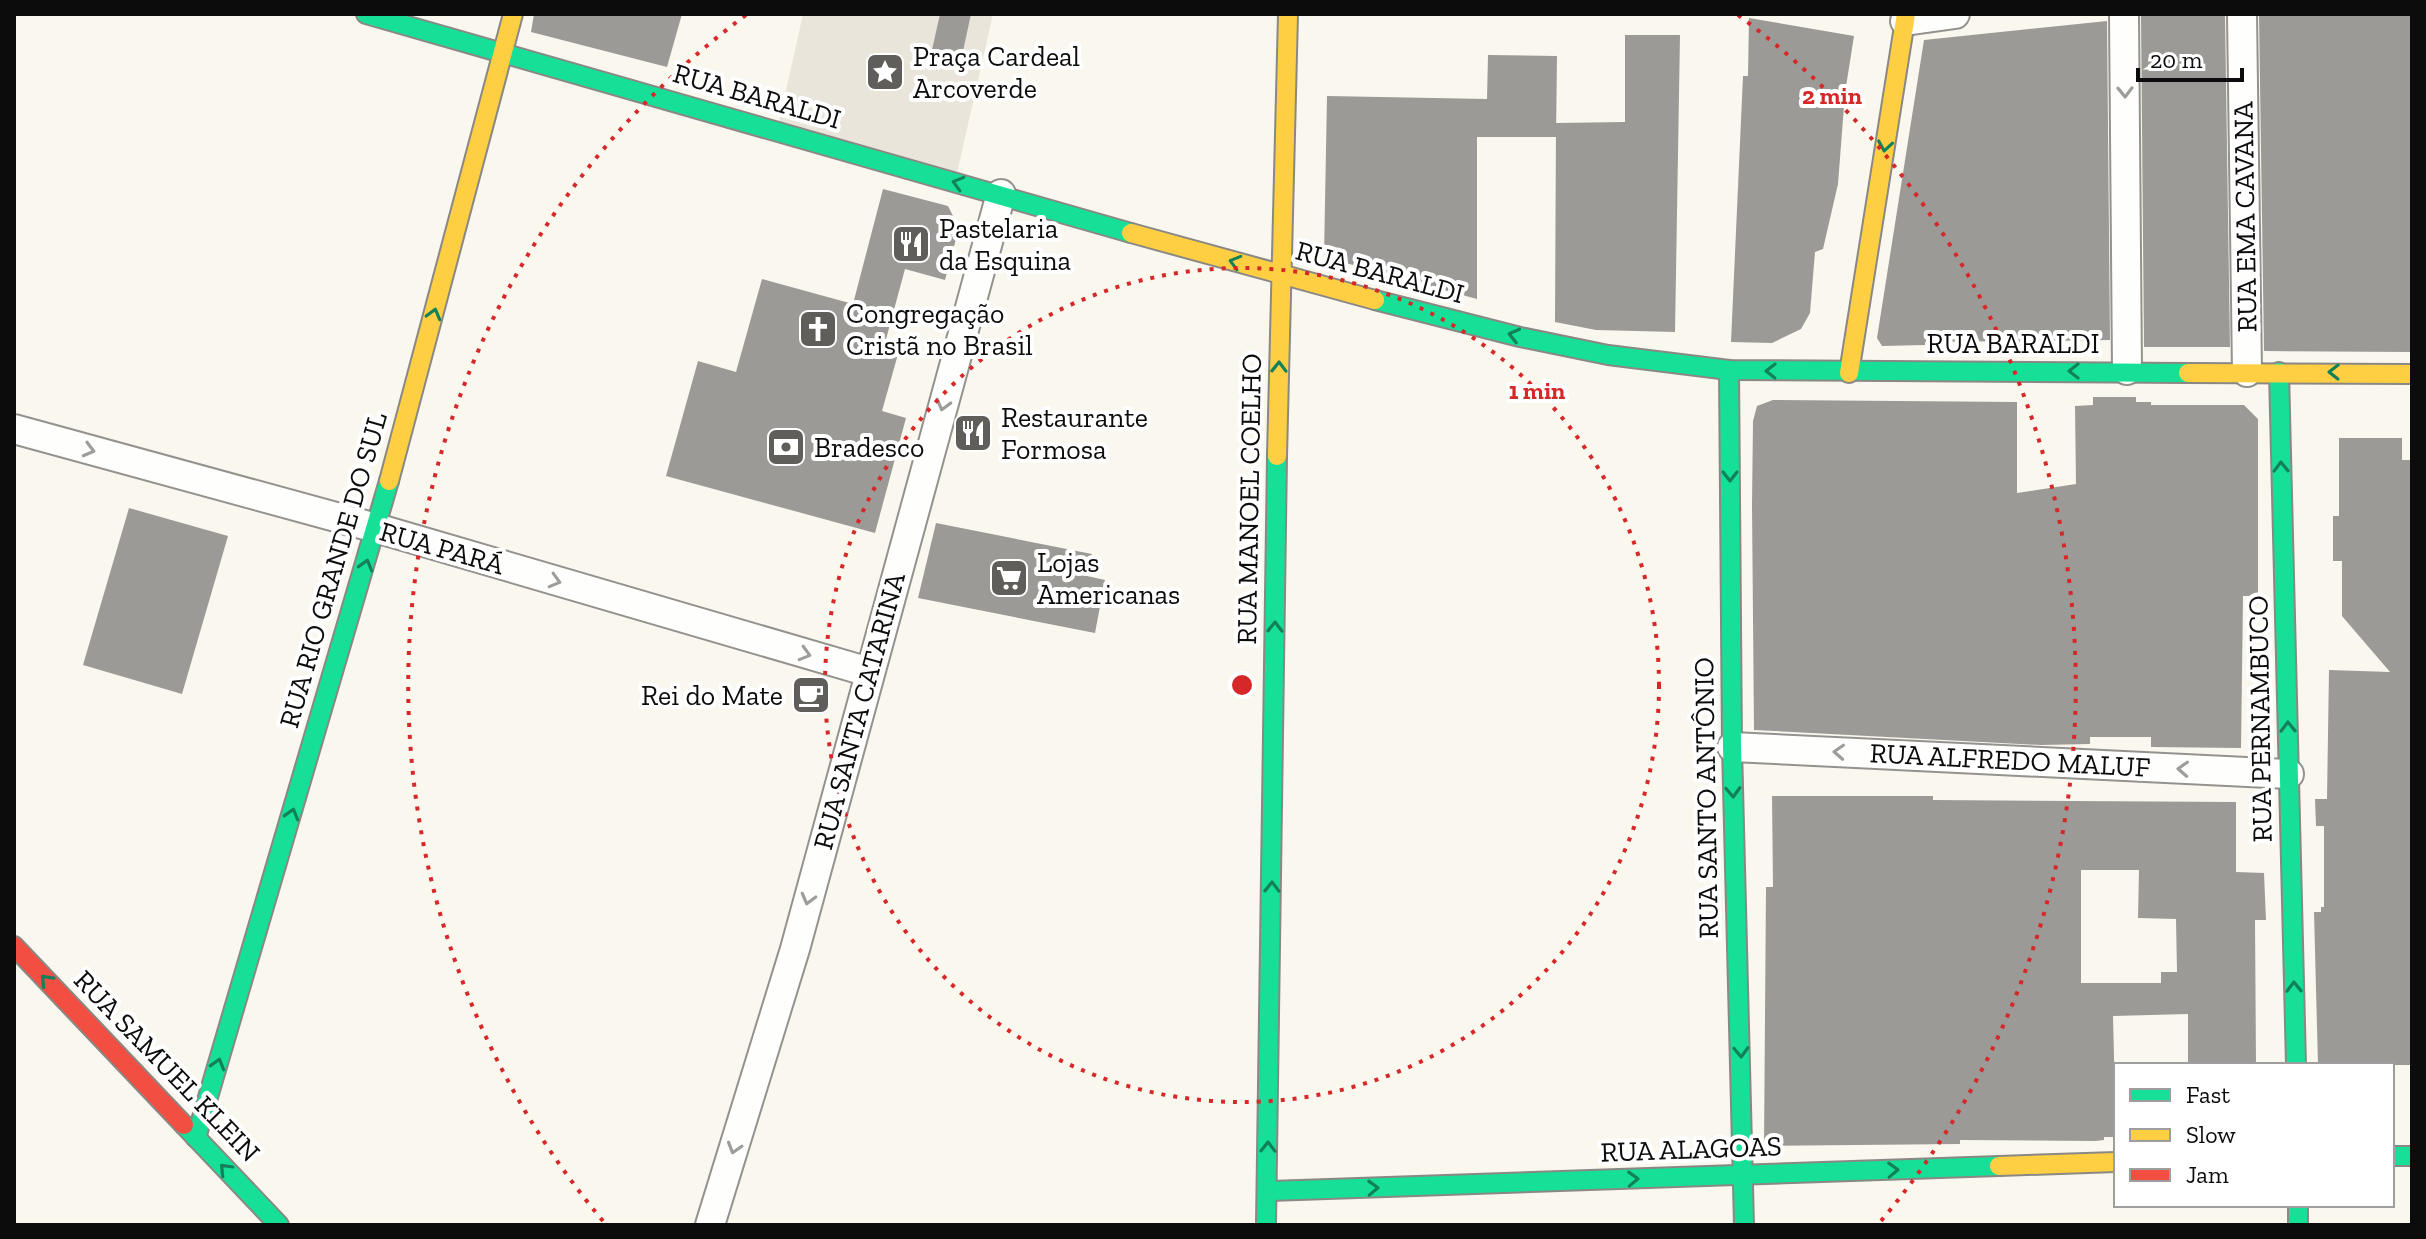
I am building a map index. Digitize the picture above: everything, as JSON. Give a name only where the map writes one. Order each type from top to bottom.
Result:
[{"type":"street","name":"RUA BARALDI","points":[[366,14],[1280,275],[1520,337],[1608,355],[1729,370],[1849,373],[2127,370],[2412,374]]},
{"type":"street","name":"RUA RIO GRANDE DO SUL","points":[[196,1138],[376,528],[513,14]]},
{"type":"street","name":"RUA MANOEL COELHO","points":[[1266,1225],[1280,275],[1288,14]]},
{"type":"street","points":[[1849,373],[1906,17],[1955,14]]},
{"type":"street","points":[[2124,14],[2127,370]]},
{"type":"street","name":"RUA EMA CAVANA","points":[[2242,14],[2247,372]]},
{"type":"street","name":"RUA SANTA CATARINA","points":[[710,1225],[795,949],[1001,194]]},
{"type":"street","name":"RUA SANTO ANTÔNIO","points":[[1729,370],[1732,747],[1744,1225]]},
{"type":"street","name":"RUA PERNAMBUCO","points":[[2279,372],[2296,1063]]},
{"type":"street","name":"RUA PARÁ","points":[[14,429],[376,528],[869,672]]},
{"type":"street","name":"RUA ALFREDO MALUF","points":[[1732,747],[2289,774]]},
{"type":"street","name":"RUA SAMUEL KLEIN","points":[[14,946],[279,1225]]},
{"type":"street","name":"RUA ALAGOAS","points":[[1267,1191],[2114,1162]]},
{"type":"shaded area","name":"Praça Cardeal Arcoverde","points":[[803,14],[993,14],[955,182],[777,131]]},
{"type":"building","points":[[534,14],[682,14],[667,67],[531,32]]},
{"type":"building","points":[[940,14],[971,14],[960,65],[930,59]]},
{"type":"building","points":[[2225,14],[2230,347],[2144,347],[2141,16]]},
{"type":"building","points":[[2259,14],[2412,14],[2412,352],[2264,351]]},
{"type":"building","points":[[1749,18],[1854,36],[1845,93],[1838,184],[1823,249],[1815,252],[1810,313],[1801,329],[1772,343],[1731,342],[1743,76],[1748,76]]},
{"type":"building","points":[[2107,21],[2110,340],[2046,341],[2046,345],[2018,345],[2018,341],[1925,342],[1925,345],[1882,346],[1877,338],[1924,40]]},
{"type":"building","points":[[1625,35],[1680,35],[1675,332],[1596,330],[1555,322],[1556,123],[1625,122]]},
{"type":"building","points":[[1488,55],[1557,56],[1556,137],[1477,137],[1477,299],[1324,257],[1327,96],[1487,99]]},
{"type":"building","points":[[883,189],[948,206],[959,228],[945,280],[905,269],[885,343],[900,347],[882,411],[906,418],[875,533],[666,476],[698,361],[736,372],[762,279],[853,304]]},
{"type":"building","points":[[2093,397],[2136,397],[2136,402],[2151,402],[2151,405],[2244,405],[2258,419],[2258,596],[2243,596],[2241,748],[2151,747],[2151,737],[2090,737],[2090,744],[2041,745],[1754,730],[1752,505],[1753,421],[1757,406],[1773,400],[2017,402],[2017,493],[2076,484],[2075,406],[2093,405]]},
{"type":"building","points":[[2339,438],[2402,438],[2402,460],[2412,460],[2412,1065],[2318,1063],[2314,912],[2321,912],[2321,907],[2324,907],[2324,826],[2316,826],[2315,799],[2327,799],[2329,670],[2390,672],[2342,616],[2342,561],[2333,561],[2333,516],[2339,516]]},
{"type":"building","points":[[129,508],[228,536],[182,694],[83,665]]},
{"type":"building","name":"Lojas Americanas","points":[[936,523],[1092,554],[1087,576],[1105,580],[1095,633],[918,598]]},
{"type":"building","points":[[1772,796],[2236,802],[2236,872],[2264,873],[2266,920],[2255,920],[2256,1063],[2188,1063],[2188,1014],[2113,1016],[2114,1137],[2095,1141],[1960,1140],[1960,1144],[1764,1146],[1766,887],[1773,887]],"holes":[[[2081,870],[2139,870],[2138,918],[2176,919],[2177,972],[2161,972],[2161,983],[2081,983]]]},
{"type":"traffic: fast","points":[[366,14],[1131,233]]},
{"type":"traffic: fast","points":[[1375,300],[1520,337],[1608,355],[1729,370],[2188,373]]},
{"type":"traffic: fast","points":[[1729,370],[1732,747],[1744,1225]]},
{"type":"traffic: fast","points":[[2279,372],[2296,1063]]},
{"type":"traffic: fast","points":[[1266,1225],[1277,456]]},
{"type":"traffic: fast","points":[[196,1138],[389,481]]},
{"type":"traffic: fast","points":[[184,1125],[279,1225]]},
{"type":"traffic: fast","points":[[2394,1156],[2412,1156]]},
{"type":"traffic: fast","points":[[1267,1191],[1999,1166]]},
{"type":"traffic: fast","points":[[2298,1207],[2298,1225]]},
{"type":"traffic: slow","points":[[389,481],[513,14]]},
{"type":"traffic: slow","points":[[1277,456],[1288,14]]},
{"type":"traffic: slow","points":[[1849,373],[1906,14]]},
{"type":"traffic: slow","points":[[1131,233],[1375,300]]},
{"type":"traffic: slow","points":[[2188,373],[2412,374]]},
{"type":"traffic: slow","points":[[1999,1166],[2114,1162]]},
{"type":"traffic: jam","points":[[14,946],[184,1125]]},
{"type":"place","name":"Praça Cardeal Arcoverde","points":[[885,72]]},
{"type":"place","name":"Pastelaria da Esquina","points":[[911,244]]},
{"type":"place","name":"Congregação Cristã no Brasil","points":[[818,329]]},
{"type":"place","name":"Restaurante Formosa","points":[[973,433]]},
{"type":"place","name":"Bradesco","points":[[786,447]]},
{"type":"place","name":"Lojas Americanas","points":[[1009,578]]},
{"type":"place","name":"Rei do Mate","points":[[811,695]]}]
